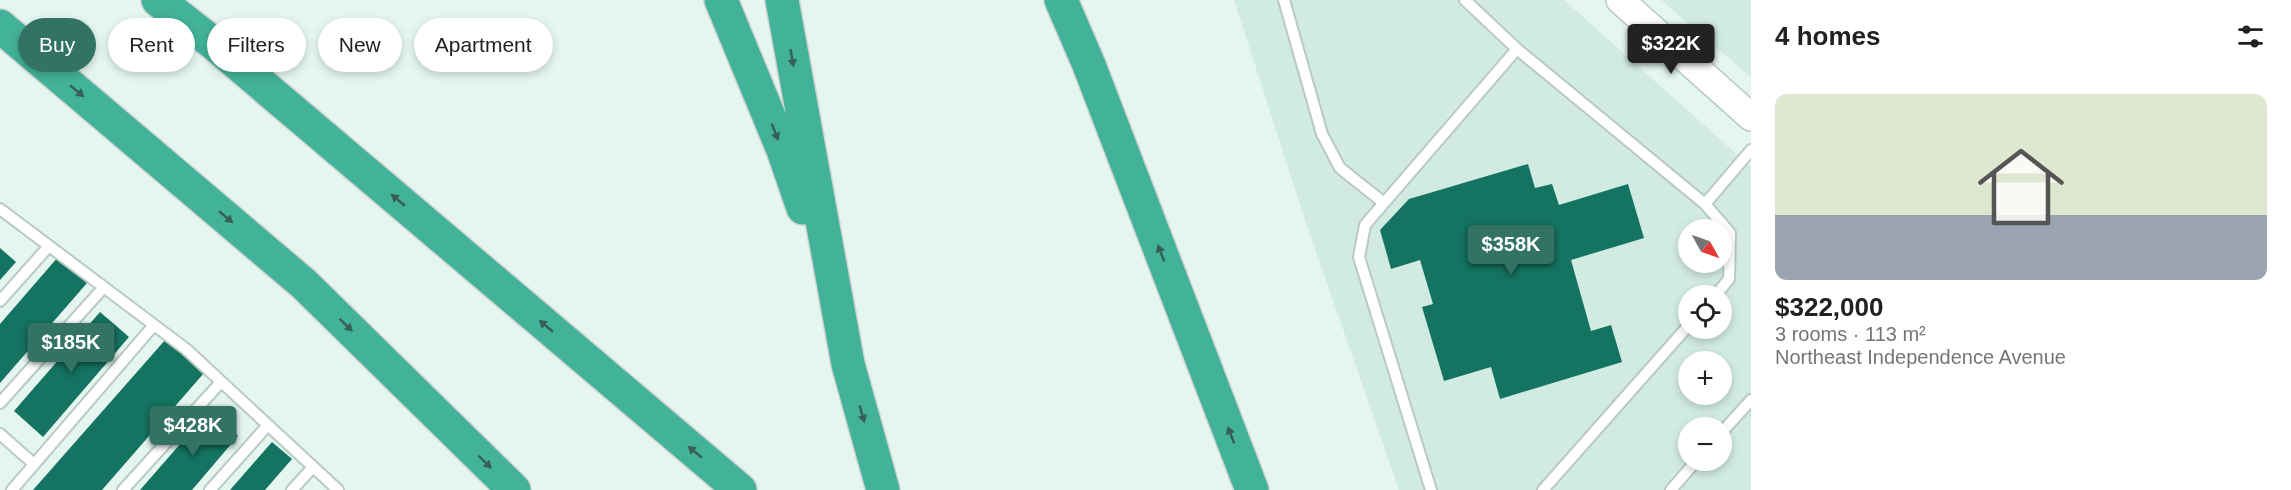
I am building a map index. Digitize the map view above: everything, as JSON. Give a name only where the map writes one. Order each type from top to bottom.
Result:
[{"type":"highway","points":[[158,0],[222,51],[740,490]]},
{"type":"highway","points":[[721,0],[787,161],[819,253],[883,490]]},
{"type":"highway","points":[[782,0],[848,364]]},
{"type":"highway","points":[[1061,0],[1252,490]]},
{"type":"highway","points":[[1077,0],[1125,160]]},
{"type":"highway","points":[[0,27],[304,285],[514,490]]},
{"type":"street","points":[[1620,0],[1751,117]]},
{"type":"lane","points":[[1284,0],[1322,134],[1340,168],[1384,203]]},
{"type":"lane","points":[[1465,0],[1517,49],[1705,204],[1731,233],[1729,279],[1724,285]]},
{"type":"lane","points":[[1431,490],[1359,257],[1365,225],[1517,49]]},
{"type":"lane","points":[[1705,204],[1751,150]]},
{"type":"lane","points":[[0,209],[186,349],[338,490]]},
{"type":"lane","points":[[0,301],[49,246]]},
{"type":"lane","points":[[0,404],[104,287]]},
{"type":"lane","points":[[12,490],[154,325]]},
{"type":"lane","points":[[1543,490],[1678,337]]},
{"type":"lane","points":[[123,490],[221,382]]},
{"type":"lane","points":[[1732,421],[1751,400]]},
{"type":"lane","points":[[210,490],[268,425]]},
{"type":"lane","points":[[0,434],[34,465]]},
{"type":"lane","points":[[292,490],[313,467]]},
{"type":"lane","points":[[1671,490],[1687,471]]},
{"type":"shaded area","points":[[1234,0],[1564,0],[1751,167],[1751,490],[1399,490],[1306,223]]},
{"type":"shaded area","points":[[1661,0],[1751,0],[1751,77]]},
{"type":"building","points":[[1528,164],[1535,188],[1552,184],[1559,205],[1628,184],[1644,238],[1571,260],[1591,331],[1611,325],[1622,362],[1500,399],[1491,367],[1444,381],[1422,307],[1433,304],[1420,260],[1391,269],[1380,230],[1409,199]]},
{"type":"building","points":[[0,248],[16,262],[0,280]]},
{"type":"building","points":[[58,257],[87,283],[0,383],[0,324]]},
{"type":"building","points":[[100,312],[129,337],[43,437],[14,411]]},
{"type":"building","points":[[166,339],[204,373],[102,490],[33,490]]},
{"type":"building","points":[[209,411],[238,436],[192,490],[140,490]]},
{"type":"building","points":[[272,442],[292,459],[265,490],[230,490]]}]
